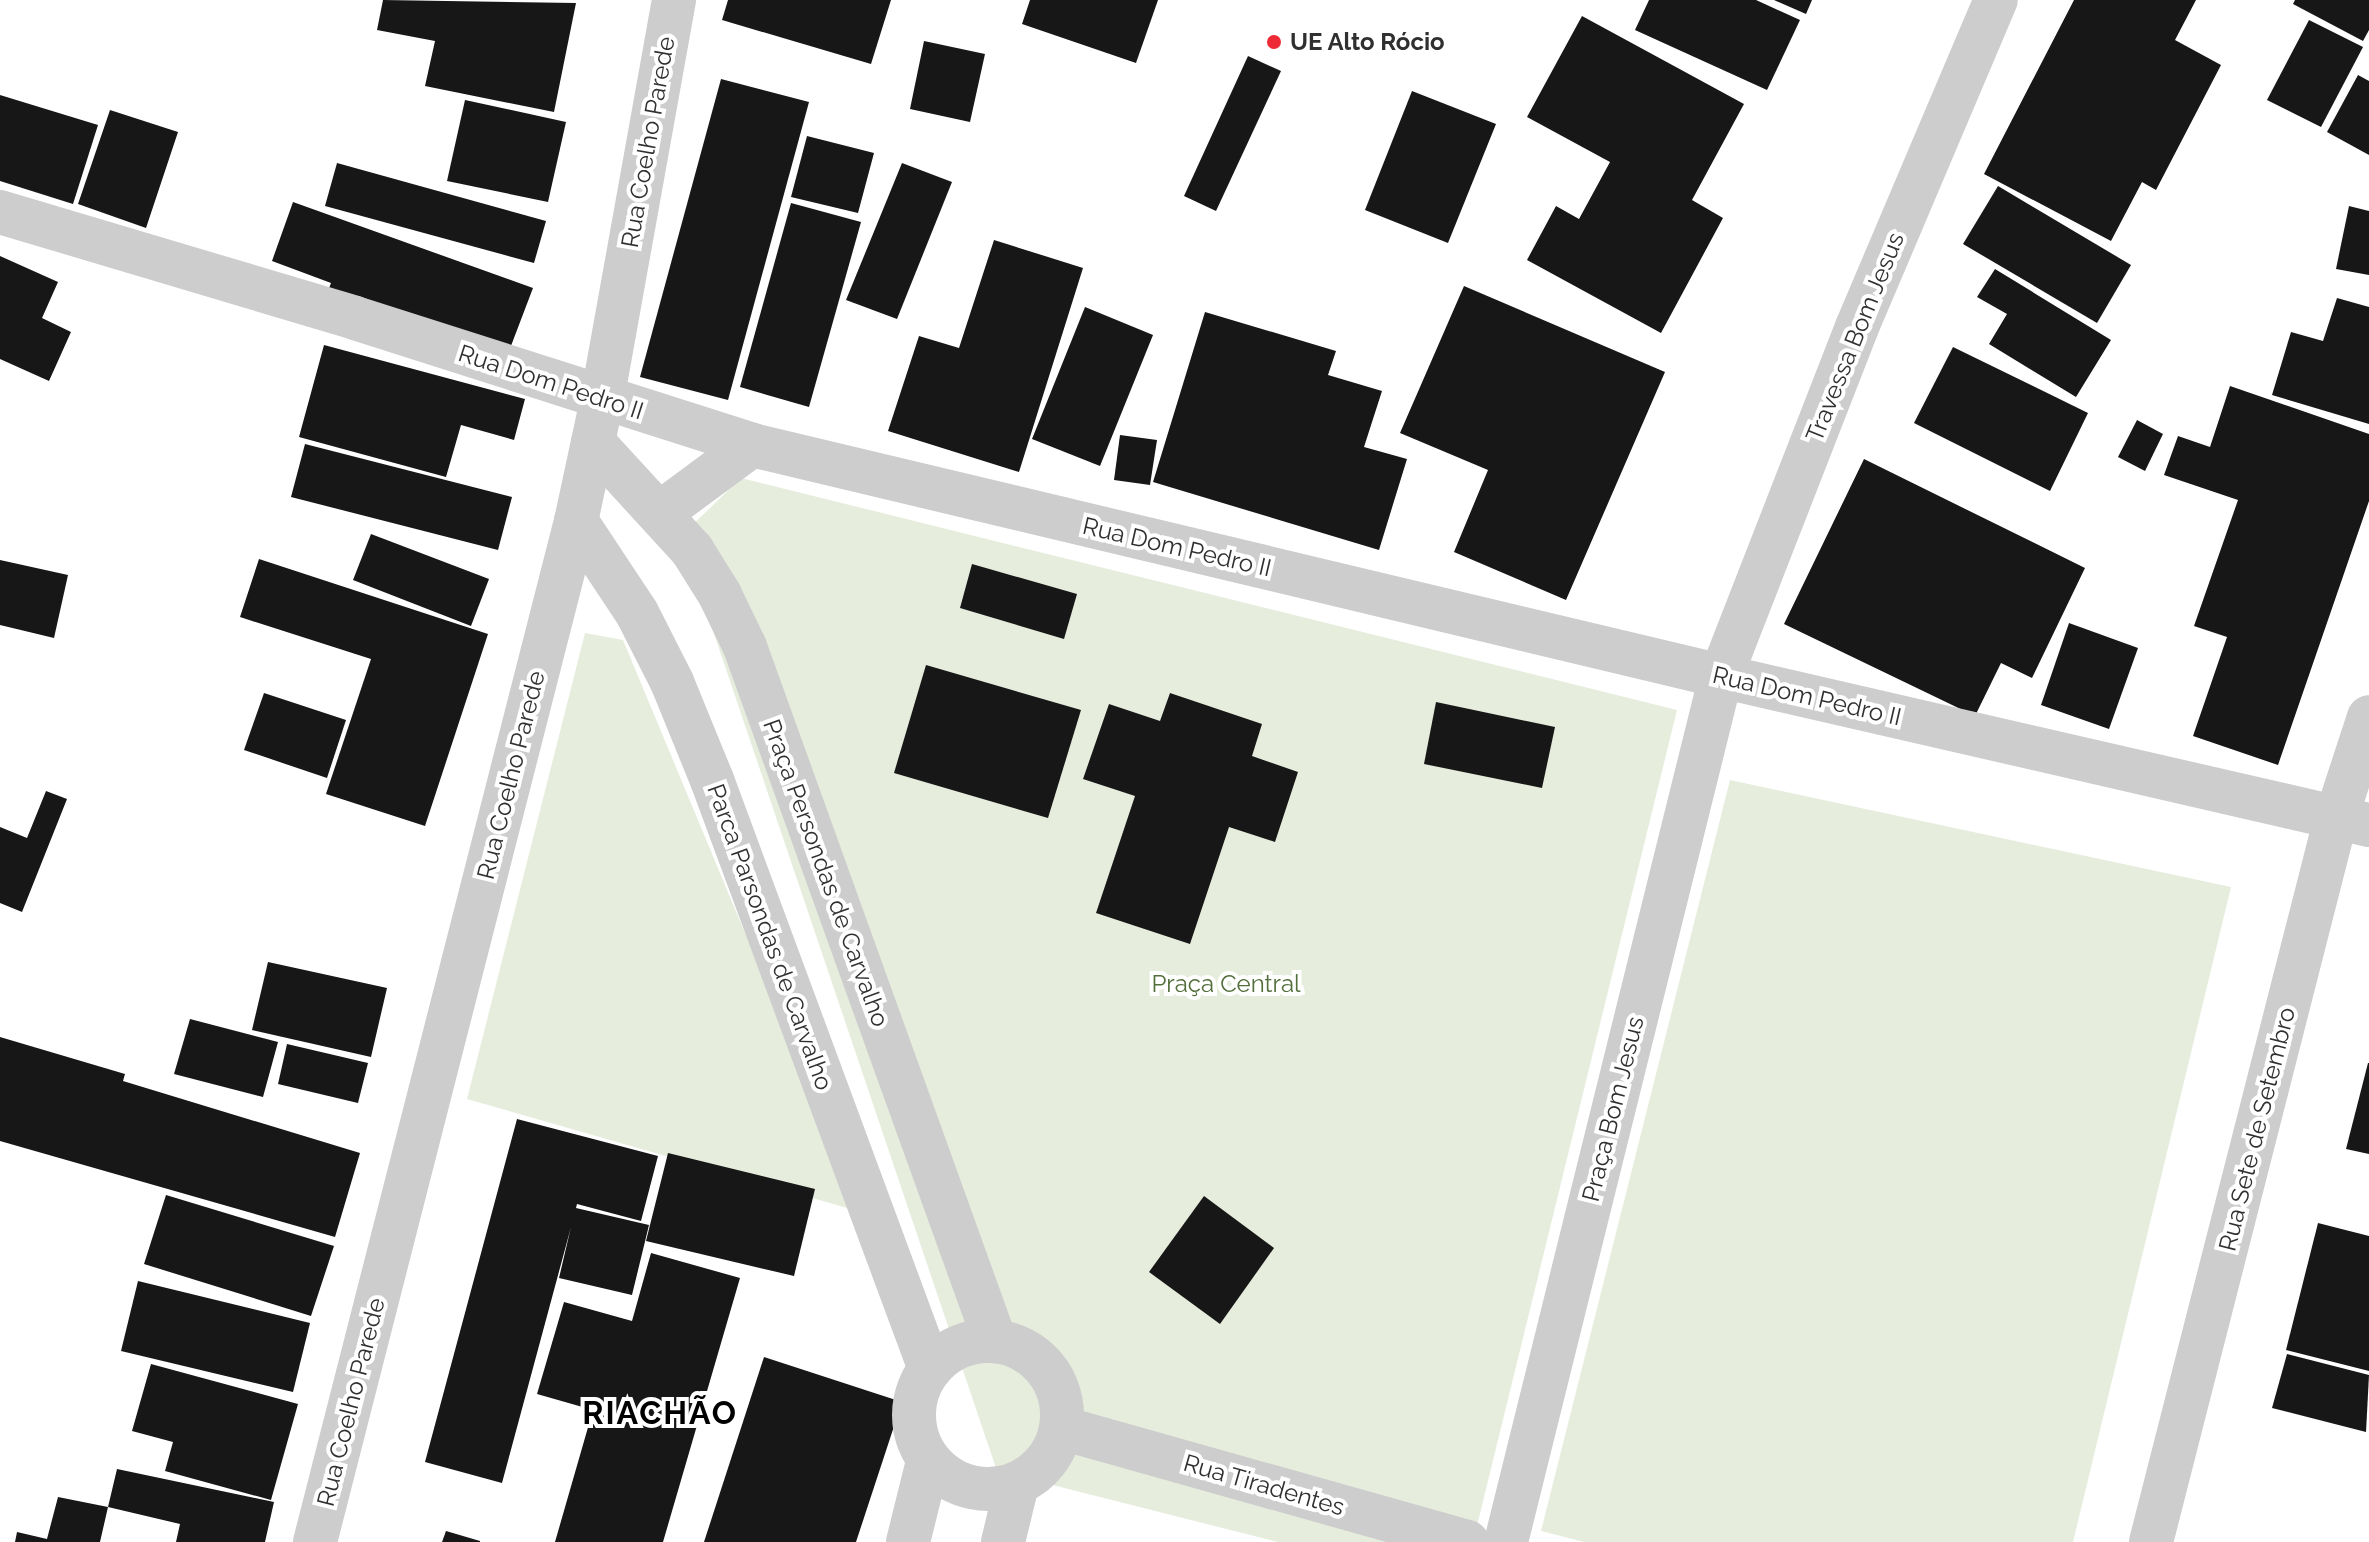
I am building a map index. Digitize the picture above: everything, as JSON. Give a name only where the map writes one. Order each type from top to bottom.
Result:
[{"type":"street","name":"Rua Coelho Parede","points":[[315,1542],[576,521],[602,400],[674,0]]},
{"type":"street","name":"Travessa Bom Jesus","points":[[1721,676],[1857,327],[1996,0]]},
{"type":"street","name":"Rua Dom Pedro II","points":[[0,212],[355,318],[602,400],[752,445],[1721,676],[2353,822]]},
{"type":"street","name":"Praça Persondas de Carvalho","points":[[593,442],[692,550],[720,595],[745,647],[995,1341]]},
{"type":"street","points":[[660,513],[752,445]]},
{"type":"street","name":"Parca Parsondas de Carvalho","points":[[576,521],[637,613],[672,682],[718,795],[930,1369]]},
{"type":"street","name":"Praça Bom Jesus","points":[[1506,1542],[1721,676]]},
{"type":"street","name":"Rua Sete de Setembro","points":[[2151,1542],[2353,822],[2369,717]]},
{"type":"street","points":[[995,1341],[1018,1347],[1039,1361],[1054,1379],[1062,1428],[1053,1451],[1038,1471],[1017,1484],[994,1490],[969,1488],[947,1477],[928,1461],[917,1438],[913,1415],[918,1391],[930,1369],[947,1353],[970,1343],[995,1341]]},
{"type":"street","name":"Rua Tiradentes","points":[[1062,1428],[1467,1542]]},
{"type":"street","points":[[908,1542],[928,1461]]},
{"type":"street","points":[[1003,1542],[1017,1484]]},
{"type":"green space","name":"Praça Central","points":[[741,478],[1677,710],[1473,1542],[1278,1542],[997,1471],[681,536]]},
{"type":"green space","points":[[585,633],[623,640],[861,1212],[467,1099]]},
{"type":"green space","points":[[1730,780],[2231,887],[2073,1542],[1584,1542],[1541,1531]]},
{"type":"building","points":[[383,0],[576,3],[554,112],[425,86],[435,41],[377,30]]},
{"type":"building","points":[[728,0],[891,0],[871,64],[722,20]]},
{"type":"building","points":[[1030,0],[1158,0],[1136,63],[1022,24]]},
{"type":"building","points":[[1649,0],[1756,0],[1800,20],[1767,90],[1635,30]]},
{"type":"building","points":[[1774,0],[1812,0],[1806,14]]},
{"type":"building","points":[[2074,0],[2196,0],[2175,40],[2221,65],[2156,190],[2142,182],[2111,241],[1984,174]]},
{"type":"building","points":[[2295,0],[2369,0],[2369,30],[2363,41],[2293,4]]},
{"type":"building","points":[[1582,16],[1744,104],[1692,200],[1723,218],[1661,333],[1527,260],[1556,206],[1579,219],[1610,162],[1527,117]]},
{"type":"building","points":[[2309,20],[2363,47],[2321,127],[2267,100]]},
{"type":"building","points":[[924,41],[985,54],[970,122],[910,109]]},
{"type":"building","points":[[1248,56],[1281,71],[1216,211],[1184,196]]},
{"type":"building","points":[[2358,75],[2369,81],[2369,155],[2327,132]]},
{"type":"building","points":[[721,79],[809,102],[728,400],[640,377]]},
{"type":"building","points":[[1412,91],[1496,124],[1448,243],[1365,210]]},
{"type":"building","points":[[0,95],[98,125],[73,204],[0,181]]},
{"type":"building","points":[[465,100],[566,122],[548,202],[447,181]]},
{"type":"building","points":[[110,110],[178,132],[146,228],[78,204]]},
{"type":"building","points":[[807,136],[874,153],[858,213],[791,197]]},
{"type":"building","points":[[337,163],[546,221],[534,263],[325,206]]},
{"type":"building","points":[[902,163],[952,182],[897,319],[846,300]]},
{"type":"building","points":[[1998,186],[2131,265],[2097,323],[1963,244]]},
{"type":"building","points":[[293,202],[533,288],[503,367],[324,301],[331,283],[272,261]]},
{"type":"building","points":[[791,203],[861,222],[809,407],[740,387]]},
{"type":"building","points":[[2349,206],[2369,211],[2369,275],[2336,269]]},
{"type":"building","points":[[994,240],[1083,268],[1019,472],[888,431],[919,336],[959,348]]},
{"type":"building","points":[[0,256],[58,282],[42,318],[71,332],[49,381],[0,359]]},
{"type":"building","points":[[1995,269],[2111,340],[2076,397],[1989,344],[2007,314],[1977,297]]},
{"type":"building","points":[[1464,286],[1665,372],[1566,600],[1454,552],[1488,470],[1400,433]]},
{"type":"building","points":[[2337,298],[2369,307],[2369,424],[2272,395],[2291,332],[2323,341]]},
{"type":"building","points":[[1085,307],[1153,335],[1100,466],[1032,439]]},
{"type":"building","points":[[1205,312],[1336,351],[1328,375],[1382,391],[1364,447],[1407,459],[1379,550],[1153,482]]},
{"type":"building","points":[[324,345],[525,399],[514,440],[461,425],[446,477],[299,437]]},
{"type":"building","points":[[1953,347],[2088,413],[2050,491],[1914,423]]},
{"type":"building","points":[[2230,386],[2369,434],[2369,501],[2278,765],[2193,736],[2227,637],[2194,626],[2238,500],[2164,475],[2178,436],[2210,447]]},
{"type":"building","points":[[2137,420],[2163,434],[2145,471],[2118,457]]},
{"type":"building","points":[[1120,435],[1157,440],[1150,485],[1114,480]]},
{"type":"building","points":[[305,444],[512,497],[498,550],[291,497]]},
{"type":"building","points":[[1864,459],[2085,568],[2032,678],[2001,663],[1975,716],[1784,624]]},
{"type":"building","points":[[371,534],[489,579],[471,626],[353,580]]},
{"type":"building","points":[[259,559],[488,634],[425,826],[326,794],[371,659],[240,617]]},
{"type":"building","points":[[0,560],[68,575],[54,638],[0,625]]},
{"type":"building","points":[[972,564],[1077,594],[1064,639],[960,608]]},
{"type":"building","points":[[2069,623],[2138,648],[2109,729],[2041,705]]},
{"type":"building","points":[[926,665],[1081,710],[1048,818],[894,773]]},
{"type":"building","points":[[264,693],[346,720],[327,778],[244,750]]},
{"type":"building","points":[[1170,693],[1262,724],[1252,756],[1298,772],[1275,842],[1229,827],[1190,944],[1096,913],[1135,796],[1083,779],[1109,704],[1160,721]]},
{"type":"building","points":[[1436,702],[1555,727],[1542,788],[1424,764]]},
{"type":"building","points":[[46,791],[67,799],[22,912],[0,903],[0,827],[27,838]]},
{"type":"building","points":[[268,962],[387,988],[371,1057],[252,1030]]},
{"type":"building","points":[[190,1019],[278,1042],[263,1097],[174,1074]]},
{"type":"building","points":[[0,1037],[125,1074],[123,1081],[360,1153],[335,1237],[0,1141]]},
{"type":"building","points":[[287,1044],[368,1063],[358,1103],[278,1084]]},
{"type":"building","points":[[2369,1063],[2369,1154],[2346,1149]]},
{"type":"building","points":[[517,1119],[658,1156],[641,1221],[577,1204],[576,1208],[649,1225],[632,1295],[559,1278],[571,1227],[502,1483],[425,1462]]},
{"type":"building","points":[[668,1153],[815,1189],[794,1276],[646,1241]]},
{"type":"building","points":[[166,1195],[334,1246],[311,1316],[144,1264]]},
{"type":"building","points":[[1204,1196],[1274,1248],[1220,1324],[1149,1272]]},
{"type":"building","points":[[2318,1223],[2369,1236],[2369,1371],[2286,1350]]},
{"type":"building","points":[[651,1253],[740,1278],[663,1542],[555,1542],[593,1410],[537,1394],[564,1302],[632,1321]]},
{"type":"building","points":[[138,1281],[310,1323],[293,1392],[121,1351]]},
{"type":"building","points":[[2287,1354],[2369,1375],[2366,1432],[2272,1408]]},
{"type":"building","points":[[764,1357],[902,1402],[856,1542],[704,1542]]},
{"type":"building","points":[[151,1364],[298,1404],[271,1500],[165,1471],[173,1442],[132,1431]]},
{"type":"building","points":[[117,1469],[274,1502],[265,1542],[176,1542],[180,1524],[108,1507]]},
{"type":"building","points":[[58,1497],[108,1507],[100,1542],[15,1542],[17,1532],[47,1539]]},
{"type":"building","points":[[446,1531],[480,1541],[480,1542],[442,1542]]},
{"type":"place","name":"UE Alto Rócio","points":[[1274,42]]},
{"type":"district","name":"RIACHÃO","points":[[660,1413]]}]
